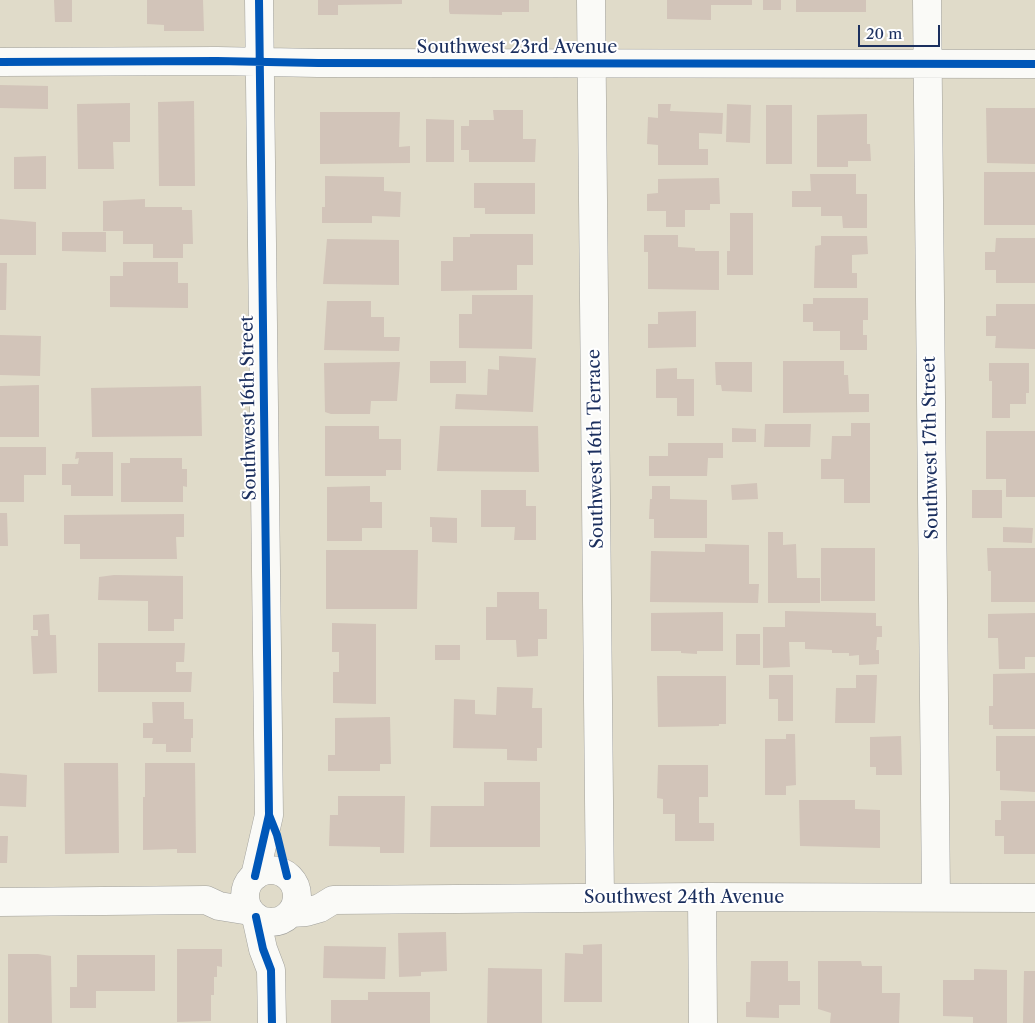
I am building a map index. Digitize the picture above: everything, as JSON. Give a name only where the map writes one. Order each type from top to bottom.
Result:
[{"type":"street","name":"Southwest 16th Street","points":[[252,880],[269,815],[260,0]]},
{"type":"street","name":"Southwest 16th Terrace","points":[[591,0],[600,898]]},
{"type":"street","name":"Southwest 17th Street","points":[[927,0],[936,897]]},
{"type":"street","name":"Southwest 23rd Avenue","points":[[0,62],[1035,64]]},
{"type":"street","name":"Southwest 16th Street","points":[[269,815],[291,881]]},
{"type":"street","points":[[206,900],[232,887],[252,880],[262,872],[279,872],[291,881],[297,900],[289,915],[279,952],[271,970]]},
{"type":"street","points":[[252,880],[246,898],[271,970],[272,1023]]},
{"type":"street","name":"Southwest 24th Avenue","points":[[291,881],[333,900],[702,897],[1035,898]]},
{"type":"street","points":[[702,897],[703,1023]]},
{"type":"street","points":[[0,902],[206,900],[219,906],[253,914],[271,922],[289,915]]},
{"type":"street","name":"Southwest 24th Avenue","points":[[289,915],[320,908],[333,900]]},
{"type":"building","points":[[54,0],[72,0],[72,22],[55,22]]},
{"type":"building","points":[[147,0],[203,0],[204,31],[164,31],[164,25],[147,24]]},
{"type":"building","points":[[318,0],[402,0],[402,4],[338,5],[338,15],[318,15]]},
{"type":"building","points":[[449,0],[529,0],[529,12],[502,12],[502,15],[450,14]]},
{"type":"building","points":[[667,0],[752,0],[752,5],[711,5],[711,20],[667,19]]},
{"type":"building","points":[[763,0],[781,0],[781,10],[763,10]]},
{"type":"building","points":[[796,0],[866,0],[866,12],[796,12]]},
{"type":"building","points":[[0,85],[48,86],[48,109],[0,108]]},
{"type":"building","points":[[194,101],[195,186],[159,186],[158,102]]},
{"type":"building","points":[[130,103],[130,142],[113,142],[114,169],[78,169],[77,104]]},
{"type":"building","points":[[658,104],[671,104],[670,111],[723,113],[722,134],[699,133],[699,149],[708,149],[708,165],[658,165],[658,145],[647,144],[648,117],[658,118]]},
{"type":"building","points":[[727,104],[751,105],[750,143],[726,142]]},
{"type":"building","points":[[766,105],[792,105],[792,164],[766,164]]},
{"type":"building","points":[[986,108],[1035,108],[1035,164],[987,163]]},
{"type":"building","points":[[493,110],[523,110],[523,139],[536,139],[535,162],[469,162],[469,150],[461,150],[461,126],[469,126],[469,120],[494,120]]},
{"type":"building","points":[[320,112],[400,112],[399,147],[410,146],[410,163],[320,164]]},
{"type":"building","points":[[867,114],[867,144],[870,144],[871,161],[848,161],[848,167],[817,167],[817,115]]},
{"type":"building","points":[[426,119],[454,120],[454,162],[426,162]]},
{"type":"building","points":[[46,156],[46,189],[14,189],[14,157]]},
{"type":"building","points":[[984,172],[1035,172],[1035,225],[984,225]]},
{"type":"building","points":[[810,174],[856,174],[856,194],[867,194],[867,228],[843,228],[842,216],[821,216],[821,207],[792,207],[792,191],[811,191]]},
{"type":"building","points":[[325,176],[384,177],[384,191],[401,192],[400,217],[372,216],[372,223],[322,223],[322,207],[325,207]]},
{"type":"building","points":[[719,178],[720,204],[710,204],[710,210],[685,210],[685,227],[666,227],[666,211],[647,211],[647,194],[658,193],[658,179]]},
{"type":"building","points":[[474,183],[535,183],[535,214],[485,214],[485,208],[474,208]]},
{"type":"building","points":[[145,199],[145,207],[182,207],[182,210],[192,210],[193,244],[183,244],[183,258],[153,258],[153,244],[123,244],[123,231],[103,231],[103,201]]},
{"type":"building","points":[[730,213],[753,213],[753,275],[727,275],[727,251],[730,251]]},
{"type":"building","points":[[0,219],[36,222],[36,255],[0,255]]},
{"type":"building","points":[[62,232],[106,232],[106,252],[62,251]]},
{"type":"building","points":[[470,234],[533,234],[533,265],[517,265],[517,290],[441,291],[441,261],[453,261],[453,237],[470,237]]},
{"type":"building","points":[[644,235],[678,235],[678,247],[695,248],[695,251],[719,251],[719,290],[648,289],[648,252],[644,252]]},
{"type":"building","points":[[821,236],[867,236],[868,254],[852,255],[852,273],[857,273],[857,288],[814,288],[815,246],[821,245]]},
{"type":"building","points":[[996,238],[1035,238],[1035,283],[996,283],[996,270],[985,270],[985,252],[995,252]]},
{"type":"building","points":[[327,239],[399,240],[399,285],[323,284]]},
{"type":"building","points":[[123,262],[178,262],[178,283],[188,283],[188,308],[110,307],[110,276],[123,276]]},
{"type":"building","points":[[0,263],[7,263],[6,310],[0,310]]},
{"type":"building","points":[[472,295],[533,295],[532,349],[459,348],[459,314],[472,314]]},
{"type":"building","points":[[813,298],[868,298],[868,320],[863,320],[863,335],[867,335],[867,350],[840,350],[840,331],[813,331],[813,322],[803,322],[803,304],[813,304]]},
{"type":"building","points":[[327,301],[371,301],[371,317],[384,317],[384,337],[400,337],[399,351],[324,350]]},
{"type":"building","points":[[996,304],[1035,304],[1035,349],[995,348],[996,336],[986,336],[986,316],[996,316]]},
{"type":"building","points":[[696,311],[696,347],[648,348],[648,324],[658,324],[658,312]]},
{"type":"building","points":[[0,335],[41,336],[40,376],[0,375]]},
{"type":"building","points":[[499,356],[536,358],[533,412],[455,409],[456,394],[487,395],[488,369],[499,370]]},
{"type":"building","points":[[430,361],[466,361],[466,383],[430,383]]},
{"type":"building","points":[[783,361],[844,361],[844,375],[848,375],[849,394],[869,394],[869,412],[783,413]]},
{"type":"building","points":[[400,362],[397,401],[371,401],[370,414],[331,414],[325,412],[324,363]]},
{"type":"building","points":[[715,362],[752,362],[752,392],[722,391],[721,385],[716,385]]},
{"type":"building","points":[[989,363],[1029,363],[1029,393],[1026,393],[1026,404],[1010,404],[1010,418],[992,418],[992,381],[989,381]]},
{"type":"building","points":[[677,368],[677,379],[694,379],[694,416],[677,416],[677,398],[656,398],[656,369]]},
{"type":"building","points":[[39,385],[39,437],[0,437],[0,386]]},
{"type":"building","points":[[201,386],[202,436],[92,437],[91,388]]},
{"type":"building","points":[[851,423],[870,423],[870,503],[844,503],[844,479],[821,479],[821,459],[831,459],[832,436],[851,436]]},
{"type":"building","points":[[765,424],[811,424],[810,447],[764,447]]},
{"type":"building","points":[[325,426],[379,426],[379,439],[401,439],[401,470],[386,470],[386,476],[325,476]]},
{"type":"building","points":[[440,426],[538,426],[539,472],[437,471]]},
{"type":"building","points":[[732,428],[756,429],[756,442],[732,442]]},
{"type":"building","points":[[986,431],[1035,431],[1035,497],[1006,497],[1006,479],[986,479]]},
{"type":"building","points":[[668,443],[723,443],[723,458],[708,458],[707,476],[649,476],[649,456],[668,456]]},
{"type":"building","points":[[0,447],[46,447],[46,475],[24,475],[24,502],[0,502]]},
{"type":"building","points":[[76,452],[113,452],[113,496],[71,496],[71,485],[62,485],[62,464],[78,464],[79,458],[75,459]]},
{"type":"building","points":[[130,458],[182,458],[182,469],[187,469],[187,487],[183,486],[183,502],[121,502],[121,463],[130,463]]},
{"type":"building","points":[[757,483],[758,499],[732,500],[731,485]]},
{"type":"building","points":[[370,486],[370,502],[382,502],[382,528],[362,528],[362,541],[327,541],[327,487]]},
{"type":"building","points":[[652,486],[670,486],[670,499],[707,500],[707,538],[654,538],[654,519],[649,519]]},
{"type":"building","points":[[481,490],[526,490],[526,506],[536,506],[536,540],[514,540],[515,527],[481,527]]},
{"type":"building","points":[[972,490],[1002,490],[1002,518],[972,518]]},
{"type":"building","points":[[0,513],[7,513],[8,546],[0,546]]},
{"type":"building","points":[[184,514],[184,537],[176,537],[177,559],[80,559],[80,544],[64,544],[64,515]]},
{"type":"building","points":[[430,517],[457,518],[457,543],[432,542]]},
{"type":"building","points":[[1003,527],[1033,528],[1032,543],[1003,542]]},
{"type":"building","points":[[768,532],[783,532],[783,545],[796,544],[797,578],[820,578],[820,603],[768,603]]},
{"type":"building","points":[[705,544],[749,545],[749,584],[759,584],[758,603],[650,602],[651,551],[705,552]]},
{"type":"building","points":[[821,548],[875,548],[875,601],[821,601]]},
{"type":"building","points":[[987,548],[1035,548],[1035,602],[991,602],[991,571],[988,571]]},
{"type":"building","points":[[326,550],[418,550],[417,609],[326,609]]},
{"type":"building","points":[[114,575],[183,576],[183,619],[174,619],[174,631],[148,631],[148,601],[98,600],[99,577]]},
{"type":"building","points":[[497,592],[539,592],[539,609],[547,609],[547,639],[538,639],[538,656],[517,657],[516,640],[486,640],[486,607],[497,607]]},
{"type":"building","points":[[785,611],[876,613],[876,626],[882,626],[882,637],[877,637],[876,650],[879,650],[879,664],[859,665],[859,655],[849,656],[849,653],[832,653],[832,650],[805,649],[805,642],[789,642],[790,667],[763,668],[763,627],[785,627]]},
{"type":"building","points":[[723,612],[723,651],[697,651],[697,654],[681,653],[681,651],[651,651],[651,613]]},
{"type":"building","points":[[1035,613],[1035,657],[1025,657],[1025,669],[999,669],[998,638],[988,638],[988,614]]},
{"type":"building","points":[[49,614],[50,635],[56,635],[57,673],[33,674],[31,636],[38,636],[38,630],[33,630],[33,615]]},
{"type":"building","points":[[332,623],[376,624],[376,704],[333,703],[333,672],[339,672],[339,652],[332,652]]},
{"type":"building","points":[[736,634],[760,634],[760,665],[736,665]]},
{"type":"building","points":[[98,643],[185,643],[184,662],[176,662],[176,672],[192,672],[191,692],[98,692]]},
{"type":"building","points":[[435,645],[460,645],[460,660],[435,660]]},
{"type":"building","points":[[1035,673],[1035,729],[993,729],[993,725],[989,725],[989,706],[993,706],[993,674]]},
{"type":"building","points":[[769,675],[793,675],[793,721],[778,721],[778,699],[769,699]]},
{"type":"building","points":[[856,675],[877,675],[875,723],[835,723],[836,688],[856,688]]},
{"type":"building","points":[[657,676],[726,676],[726,724],[719,724],[719,726],[658,727]]},
{"type":"building","points":[[497,687],[533,688],[532,708],[542,708],[542,748],[537,748],[537,761],[507,760],[507,749],[453,748],[454,699],[475,700],[475,714],[496,715]]},
{"type":"building","points":[[152,702],[184,702],[184,719],[193,719],[191,752],[166,752],[166,744],[152,744],[153,738],[143,738],[143,723],[153,723]]},
{"type":"building","points":[[390,717],[391,764],[380,764],[380,771],[328,771],[328,755],[335,755],[335,718]]},
{"type":"building","points":[[786,734],[795,734],[796,785],[786,786],[786,795],[765,795],[765,739],[786,739]]},
{"type":"building","points":[[901,736],[902,775],[876,775],[876,767],[870,767],[870,737]]},
{"type":"building","points":[[996,736],[1035,736],[1035,792],[1000,790],[1000,771],[996,771]]},
{"type":"building","points":[[64,763],[118,763],[119,853],[65,854]]},
{"type":"building","points":[[145,763],[195,763],[196,853],[177,853],[177,849],[143,850]]},
{"type":"building","points":[[658,765],[708,765],[708,797],[699,797],[699,823],[714,823],[714,841],[675,841],[675,814],[663,814],[663,799],[657,798]]},
{"type":"building","points":[[0,773],[27,775],[26,807],[0,806]]},
{"type":"building","points":[[484,782],[540,782],[540,847],[430,847],[431,806],[484,806]]},
{"type":"building","points":[[338,796],[405,796],[404,853],[380,853],[380,847],[329,846],[330,815],[338,815]]},
{"type":"building","points":[[799,800],[855,800],[855,809],[880,810],[880,848],[800,846]]},
{"type":"building","points":[[1001,801],[1035,801],[1035,854],[1004,854],[1004,836],[995,836],[995,820],[1001,820]]},
{"type":"building","points":[[0,836],[8,836],[7,863],[0,863]]},
{"type":"building","points":[[446,932],[447,971],[421,972],[421,976],[399,977],[398,933]]},
{"type":"building","points":[[602,944],[602,1002],[564,1002],[565,953],[583,954],[583,945]]},
{"type":"building","points":[[324,946],[386,947],[385,979],[323,978]]},
{"type":"building","points":[[177,949],[222,949],[222,967],[217,966],[217,977],[214,977],[214,995],[211,995],[211,1021],[177,1022]]},
{"type":"building","points":[[8,954],[51,956],[52,1023],[8,1023]]},
{"type":"building","points":[[77,955],[155,955],[155,991],[96,991],[96,1008],[70,1008],[70,987],[77,987]]},
{"type":"building","points":[[751,961],[788,961],[788,981],[800,981],[800,1005],[779,1005],[779,1018],[746,1017],[746,1002],[750,1002]]},
{"type":"building","points":[[818,961],[861,961],[862,966],[882,966],[882,993],[900,993],[899,1023],[830,1023],[831,1013],[818,1009]]},
{"type":"building","points":[[488,968],[542,969],[542,1023],[487,1023]]},
{"type":"building","points":[[974,969],[1007,970],[1007,1023],[973,1023],[973,1017],[943,1016],[943,980],[974,980]]},
{"type":"building","points":[[1024,971],[1035,971],[1035,1023],[1023,1023]]},
{"type":"building","points":[[368,992],[430,992],[430,1023],[331,1023],[331,1000],[368,1000]]},
{"type":"cycle path","points":[[255,876],[269,815],[259,0]]},
{"type":"cycle path","points":[[0,62],[1035,64]]},
{"type":"cycle path","points":[[269,815],[277,835],[287,876]]},
{"type":"cycle path","points":[[256,917],[263,949],[271,970],[272,1023]]}]
